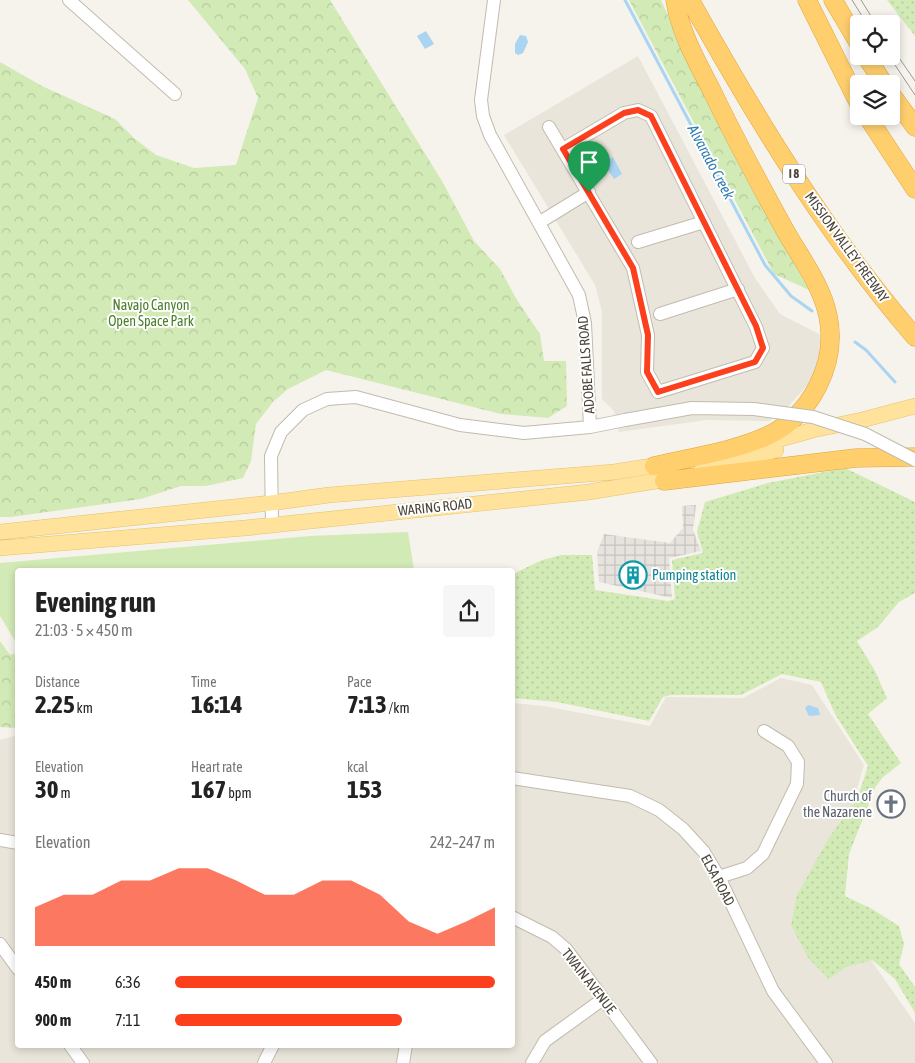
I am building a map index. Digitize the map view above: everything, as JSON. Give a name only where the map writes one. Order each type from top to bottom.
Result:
[{"type":"highway","points":[[654,466],[740,445],[768,435],[788,422],[807,403],[822,380],[828,356],[830,333],[828,316],[821,294],[760,185],[702,71],[678,20],[675,0]]},
{"type":"highway","name":"MISSION VALLEY FREEWAY","points":[[690,0],[730,70],[789,166],[837,237],[915,336]]},
{"type":"highway","points":[[807,0],[850,86]]},
{"type":"highway","points":[[833,0],[850,29]]},
{"type":"highway","points":[[900,106],[915,126]]},
{"type":"highway","points":[[872,125],[915,189]]},
{"type":"highway","points":[[664,481],[856,458],[915,459]]},
{"type":"main road","name":"WARING ROAD","points":[[0,532],[329,495],[614,472],[762,445],[813,430],[915,406]]},
{"type":"main road","name":"WARING ROAD","points":[[0,548],[272,524],[589,492],[664,481],[816,439],[862,420]]},
{"type":"street","points":[[69,0],[175,94]]},
{"type":"street","name":"ADOBE FALLS ROAD","points":[[272,524],[271,456],[281,432],[303,410],[327,399],[356,398],[460,425],[494,430],[524,433],[590,427],[582,307],[579,295],[490,135],[483,116],[481,100],[494,0]]},
{"type":"street","points":[[550,127],[633,268],[648,335],[647,372],[658,392],[755,362],[763,348],[756,326],[651,116],[638,110],[624,113],[563,149]]},
{"type":"street","points":[[540,222],[589,192]]},
{"type":"street","points":[[638,242],[704,222]]},
{"type":"street","points":[[660,314],[738,289]]},
{"type":"street","points":[[590,427],[692,408],[754,409],[813,417],[865,434],[915,459]]},
{"type":"street","points":[[718,877],[746,868],[763,854],[797,784],[798,762],[788,746],[764,730]]},
{"type":"street","name":"ELSA ROAD","points":[[515,778],[630,796],[659,810],[684,829],[704,852],[718,877],[772,991],[826,1063]]},
{"type":"street","points":[[0,840],[15,842]]},
{"type":"street","name":"TWAIN AVENUE","points":[[515,918],[552,937],[566,949],[651,1063]]},
{"type":"street","points":[[0,944],[15,966]]},
{"type":"street","points":[[532,1063],[546,1040],[603,999]]},
{"type":"street","points":[[72,1048],[83,1063]]},
{"type":"street","points":[[264,1063],[272,1048]]},
{"type":"street","points":[[403,1063],[406,1048]]},
{"type":"shaded area","points":[[638,56],[755,278],[780,314],[821,335],[821,349],[813,379],[784,411],[769,421],[707,420],[619,432],[614,411],[602,399],[602,312],[595,285],[504,135]]},
{"type":"shaded area","points":[[696,505],[693,530],[701,551],[669,558],[672,598],[599,582],[597,552],[604,534],[670,543],[683,528],[682,506]]},
{"type":"shaded area","points":[[781,678],[812,685],[864,765],[826,896],[915,1023],[915,1063],[0,1063],[0,740],[15,736],[15,1048],[515,1048],[515,703],[544,706],[650,726],[666,697],[743,698]]},
{"type":"green space","name":"Navajo Canyon Open Space Park","points":[[188,0],[330,0],[442,181],[474,241],[500,269],[517,300],[540,334],[544,361],[566,361],[567,406],[548,418],[501,414],[326,370],[288,389],[273,402],[256,424],[251,461],[243,478],[206,486],[181,486],[141,499],[0,517],[0,62],[42,86],[115,119],[135,139],[156,155],[194,168],[236,165],[258,98],[245,69]]},
{"type":"green space","points":[[629,0],[661,0],[705,95],[749,183],[809,290],[774,274]]},
{"type":"green space","points":[[887,0],[915,0],[915,36],[900,15]]},
{"type":"green space","points":[[845,468],[915,502],[915,593],[899,602],[878,627],[857,641],[875,671],[887,698],[868,714],[901,763],[882,778],[875,788],[849,854],[845,896],[872,909],[899,926],[904,944],[899,964],[915,987],[915,1013],[895,979],[872,960],[846,967],[829,979],[808,958],[791,925],[797,895],[830,836],[857,799],[868,766],[835,714],[821,682],[782,674],[741,695],[671,695],[663,697],[649,721],[557,702],[515,698],[515,573],[542,560],[562,555],[592,555],[595,590],[668,601],[675,599],[672,560],[703,553],[697,532],[705,502],[768,483]]},
{"type":"green space","points":[[408,532],[414,568],[15,568],[15,641],[0,616],[0,563],[310,536]]},
{"type":"green space","points":[[0,641],[10,655],[15,654],[15,728],[0,727]]},
{"type":"water","points":[[426,31],[434,44],[425,49],[417,36]]},
{"type":"water","points":[[520,35],[526,36],[528,42],[523,53],[518,55],[515,53],[515,44]]},
{"type":"water","points":[[613,157],[622,174],[614,179],[603,163]]},
{"type":"water","points":[[808,705],[818,708],[820,715],[809,716],[805,708]]},
{"type":"waterway","name":"Alvarado Creek","points":[[625,0],[765,265],[791,296],[812,311]]},
{"type":"waterway","name":"Alvarado Creek","points":[[855,342],[866,350],[895,382]]},
{"type":"tram line","points":[[852,0],[861,15]]},
{"type":"tram line","points":[[861,0],[870,15]]},
{"type":"tram line","points":[[900,59],[915,81]]},
{"type":"tram line","points":[[895,65],[915,95]]},
{"type":"place","name":"Pumping station","points":[[633,575]]},
{"type":"place","name":"Church of the Nazarene","points":[[891,804]]},
{"type":"route","points":[[638,110],[651,116],[756,326],[763,348],[755,362],[658,392],[647,372],[648,335],[633,268],[589,192],[563,149],[624,113],[638,110]]}]
